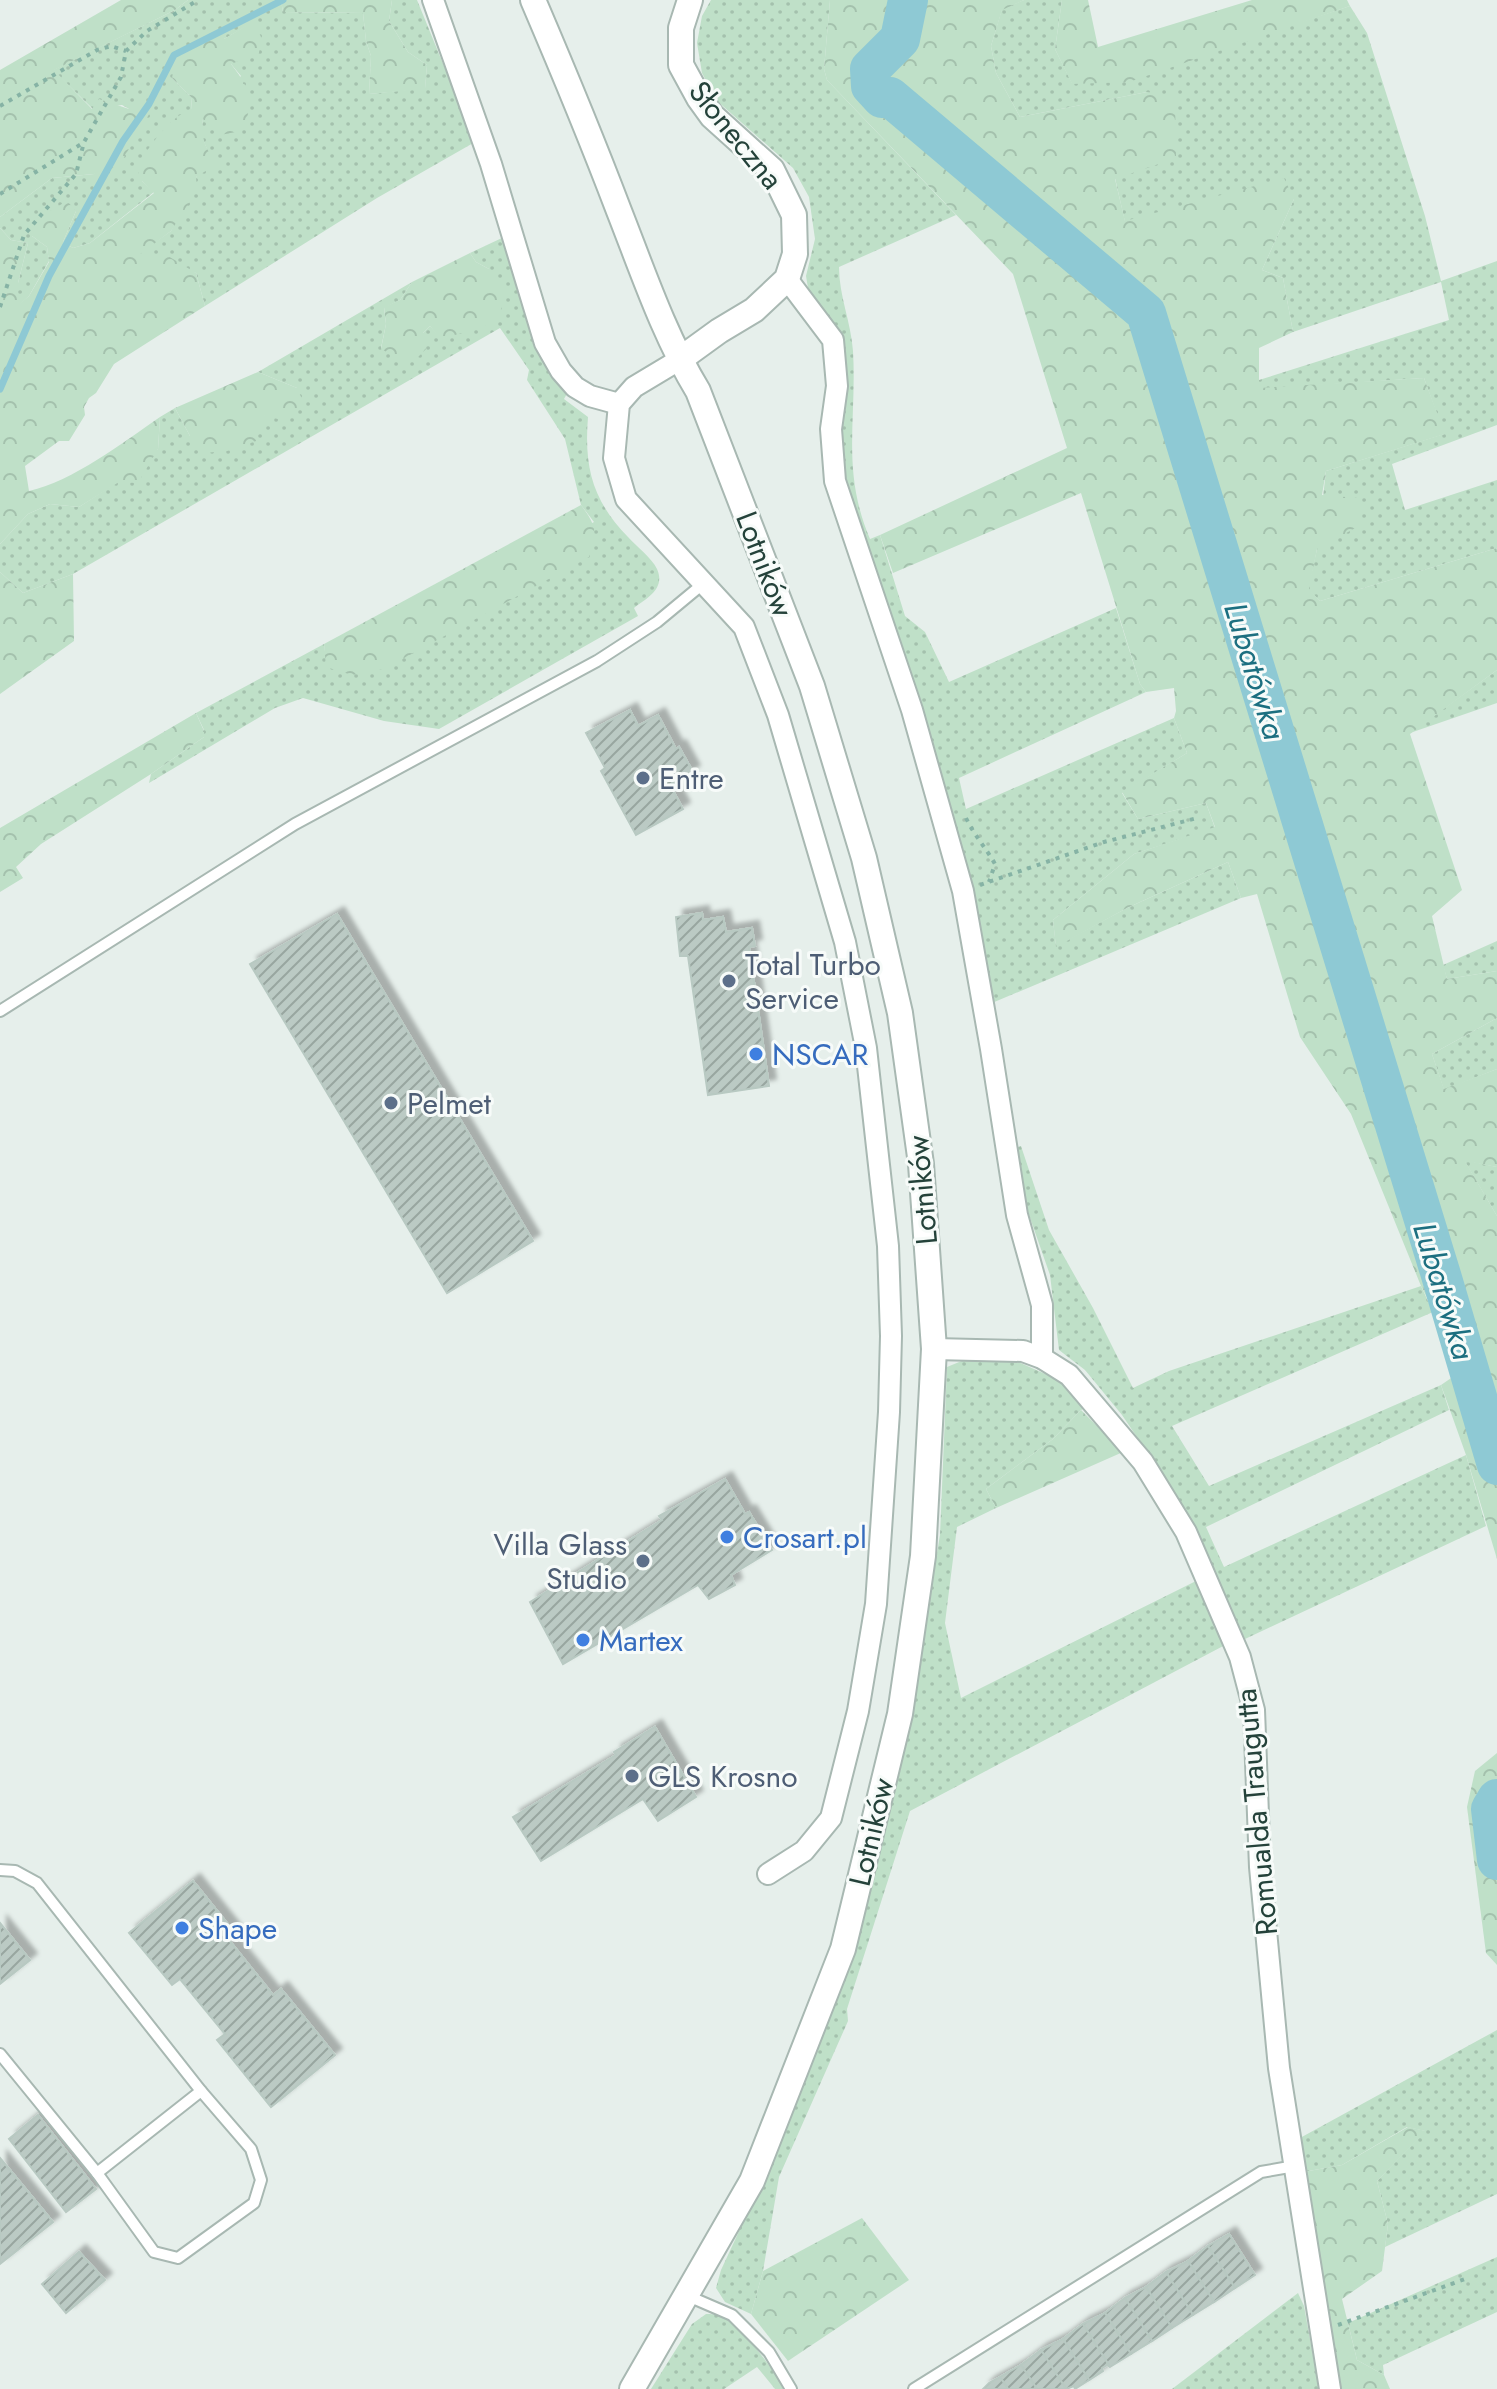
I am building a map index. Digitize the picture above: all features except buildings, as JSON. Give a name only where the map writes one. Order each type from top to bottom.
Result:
[{"type":"street","points":[[433,0],[491,164],[545,343],[561,371],[575,387],[590,396],[619,404]]},
{"type":"street","name":"Lotników","points":[[533,0],[679,360],[698,391],[812,686],[864,858],[903,1028],[921,1164],[934,1349],[923,1556],[900,1714],[843,1949],[752,2181],[632,2389]]},
{"type":"street","name":"Słoneczna","points":[[690,0],[681,28],[681,65],[712,116],[772,170],[782,186],[794,215],[795,254],[787,279]]},
{"type":"street","points":[[768,1874],[804,1851],[831,1818],[858,1711],[876,1604],[889,1412],[891,1336],[888,1246],[866,1048],[840,919],[783,729],[744,627],[626,499],[614,458],[619,404],[634,387],[754,310],[787,279],[833,340],[837,386],[831,429],[835,481],[912,710],[963,891],[1017,1215],[1042,1305],[1042,1358]]},
{"type":"street","name":"Romualda Traugutta","points":[[934,1349],[1023,1351],[1042,1358],[1069,1375],[1143,1462],[1186,1532],[1240,1657],[1254,1710],[1260,1867],[1279,2068],[1330,2389]]},
{"type":"lane","points":[[0,1011],[293,820],[597,661],[657,622],[704,583]]},
{"type":"lane","points":[[0,1870],[15,1871],[37,1883],[201,2091],[251,2149],[261,2180],[254,2203],[178,2258],[154,2252],[97,2173],[0,2054]]},
{"type":"lane","points":[[97,2173],[201,2091]]},
{"type":"lane","points":[[914,2389],[1261,2172],[1295,2166]]},
{"type":"lane","points":[[686,2295],[732,2315],[769,2352],[791,2389]]},
{"type":"path","points":[[0,307],[24,235],[76,174],[84,142],[121,77],[126,51],[147,31],[198,0]]},
{"type":"path","points":[[0,106],[97,50],[111,46],[126,51]]},
{"type":"path","points":[[0,194],[84,142]]},
{"type":"path","points":[[963,891],[1104,842],[1197,818]]},
{"type":"path","points":[[1321,2331],[1465,2279]]},
{"type":"green space","points":[[121,0],[188,0],[175,10],[54,70],[92,109],[99,99],[129,109],[140,102],[155,104],[119,166],[94,174],[52,178],[0,217],[0,70]]},
{"type":"green space","points":[[188,0],[281,0],[283,12],[363,13],[371,56],[369,94],[425,88],[427,65],[408,52],[389,21],[392,0],[417,0],[475,142],[377,198],[205,306],[196,273],[137,255],[171,231],[208,152],[201,134],[203,118],[241,76],[231,64],[254,22],[224,39],[172,78],[191,97],[192,110],[142,181],[154,192],[90,243],[73,248],[63,242],[76,211],[32,236],[47,247],[49,261],[29,296],[18,306],[18,283],[28,243],[11,240],[0,228],[0,217],[52,178],[94,174],[129,109],[122,105],[93,109],[53,70],[175,10]]},
{"type":"green space","points":[[281,0],[392,0],[389,21],[408,52],[427,65],[425,89],[369,94],[371,56],[363,13],[283,12]]},
{"type":"green space","points":[[711,0],[830,0],[824,69],[827,80],[956,215],[839,267],[853,351],[852,445],[856,491],[870,539],[880,535],[905,616],[925,632],[949,682],[1116,608],[1140,684],[1146,692],[959,778],[966,809],[1174,718],[1187,753],[1122,793],[1138,819],[1206,803],[1215,828],[1134,854],[1053,920],[1056,946],[1127,908],[1228,862],[1241,898],[992,1003],[955,834],[920,700],[845,488],[835,332],[808,288],[806,276],[815,239],[809,197],[793,168],[716,100],[702,73],[697,43],[702,16]]},
{"type":"green space","points":[[830,0],[1024,0],[1002,10],[991,46],[996,73],[1020,117],[1147,92],[1175,96],[1176,158],[1115,179],[1125,221],[1284,178],[1294,199],[1262,270],[1283,278],[1293,332],[1259,348],[1259,388],[1424,378],[1445,434],[1326,471],[1322,495],[1358,498],[1359,526],[1317,549],[1309,589],[1320,601],[1497,548],[1497,670],[1410,734],[1462,890],[1432,916],[1447,979],[1497,971],[1497,1018],[1432,1054],[1444,1089],[1497,1069],[1497,1167],[1465,1161],[1497,1216],[1497,1559],[1441,1385],[1457,1374],[1444,1331],[1421,1286],[1351,1114],[1300,1037],[1257,894],[1241,898],[1228,862],[1127,908],[1056,947],[1053,920],[1134,854],[1215,827],[1206,803],[1138,819],[1122,792],[1187,753],[1174,718],[1174,688],[1146,692],[1140,684],[1081,493],[893,573],[880,535],[1067,448],[1013,274],[827,80],[824,69]]},
{"type":"green space","points":[[1024,0],[1062,0],[1055,49],[1072,83],[1262,35],[1350,6],[1367,33],[1425,216],[1441,281],[1497,261],[1497,425],[1392,464],[1405,510],[1497,480],[1497,548],[1320,601],[1308,589],[1317,549],[1326,471],[1444,434],[1424,378],[1259,389],[1259,380],[1449,320],[1441,282],[1293,332],[1283,278],[1262,270],[1294,199],[1125,222],[1115,178],[1147,92],[1020,117],[996,73],[991,46],[1002,9]]},
{"type":"green space","points":[[1062,0],[1088,0],[1098,47],[1252,0],[1347,0],[1350,6],[1129,82],[1072,84],[1055,49]]},
{"type":"green space","points":[[254,21],[261,37],[259,53],[231,64],[249,96],[246,121],[241,131],[220,135],[203,119],[205,143],[217,164],[196,177],[197,190],[171,231],[139,255],[168,256],[196,273],[205,306],[114,364],[96,393],[89,398],[84,407],[85,415],[69,441],[59,441],[25,466],[29,491],[80,470],[160,417],[158,449],[138,483],[119,482],[79,507],[50,504],[28,514],[0,544],[0,228],[11,240],[28,243],[18,283],[18,305],[29,296],[49,262],[47,247],[32,236],[29,223],[67,201],[76,211],[63,242],[73,248],[90,243],[154,193],[141,180],[136,166],[168,125],[192,109],[191,97],[172,78],[174,67],[211,29],[224,39]]},
{"type":"green space","points":[[504,237],[569,390],[564,399],[588,417],[589,467],[598,496],[616,523],[655,565],[659,576],[657,588],[634,608],[638,616],[439,729],[384,721],[303,698],[275,708],[149,783],[151,774],[204,737],[196,713],[324,644],[327,667],[594,522],[581,505],[565,439],[527,380],[529,370],[500,328],[73,574],[23,593],[0,572],[0,544],[28,514],[50,504],[79,507],[119,481],[158,449],[160,417],[175,408],[190,436],[265,415],[297,388],[258,372],[412,282],[400,300],[384,308],[386,324],[381,348],[423,333],[430,326],[442,339],[464,330],[489,269],[476,262],[470,253]]},
{"type":"green space","points":[[470,253],[504,287],[502,307],[496,322],[441,340],[430,326],[423,333],[426,349],[416,359],[398,358],[381,349],[386,324],[384,307],[400,300],[412,282]]},
{"type":"green space","points":[[258,372],[297,388],[302,399],[292,416],[278,419],[265,415],[256,441],[227,451],[204,453],[190,436],[175,408]]},
{"type":"green space","points":[[581,505],[594,530],[589,557],[384,669],[352,675],[326,667],[324,644]]},
{"type":"green space","points":[[0,572],[23,593],[73,574],[74,641],[0,694]]},
{"type":"green space","points":[[1497,670],[1497,703],[1410,733]]},
{"type":"green space","points":[[196,713],[204,737],[41,844],[16,867],[23,878],[0,892],[0,828]]},
{"type":"green space","points":[[1497,941],[1497,971],[1447,979],[1443,965]]},
{"type":"green space","points":[[1497,1018],[1497,1069],[1444,1090],[1432,1054]]},
{"type":"green space","points":[[1021,1146],[1049,1230],[1133,1388],[1169,1371],[1421,1286],[1433,1312],[1172,1426],[1209,1486],[1441,1385],[1449,1410],[1206,1527],[1224,1567],[1466,1455],[1486,1526],[1245,1639],[1179,1499],[1122,1415],[1085,1370],[1059,1350],[1050,1275],[1021,1192],[1014,1148]]},
{"type":"green space","points":[[1464,1160],[1497,1167],[1497,1216]]},
{"type":"green space","points":[[964,1360],[1016,1361],[1061,1381],[1088,1407],[1081,1410],[1053,1439],[986,1489],[996,1508],[957,1527],[945,1623],[961,1698],[1196,1581],[1227,1644],[910,1811],[847,2009],[848,2021],[779,2177],[763,2271],[751,2314],[725,2302],[716,2288],[721,2270],[782,2139],[834,2005],[869,1898],[900,1771],[940,1535],[947,1367]]},
{"type":"green space","points":[[1081,1410],[1123,1452],[996,1508],[986,1489],[1053,1439]]},
{"type":"green space","points":[[1497,1753],[1497,1965],[1486,1953],[1467,1807],[1475,1771]]},
{"type":"green space","points":[[1497,2030],[1497,2194],[1385,2247],[1388,2224],[1377,2181],[1425,2131],[1407,2127],[1342,2165],[1303,2172],[1300,2138]]},
{"type":"green space","points":[[1408,2127],[1426,2131],[1377,2181],[1388,2224],[1382,2271],[1342,2299],[1357,2360],[1384,2375],[1390,2389],[1338,2389],[1303,2172],[1342,2165]]},
{"type":"green space","points":[[862,2218],[909,2280],[788,2361],[751,2314],[763,2271]]},
{"type":"green space","points":[[1497,2257],[1497,2312],[1383,2365],[1384,2375],[1357,2360],[1348,2323]]},
{"type":"green space","points":[[1298,2293],[1304,2306],[1319,2389],[1172,2389]]},
{"type":"green space","points":[[706,2314],[727,2319],[746,2336],[783,2389],[775,2389],[757,2367],[724,2389],[651,2389],[692,2324]]},
{"type":"waterway","points":[[0,389],[49,276],[174,55],[283,0]]},
{"type":"waterway","name":"Lubatówka","points":[[908,0],[900,39],[870,69],[871,86],[882,98],[890,97],[1146,313],[1497,1465]]},
{"type":"waterway","name":"Lubatówka","points":[[1497,1799],[1491,1809],[1497,1860]]},
{"type":"place","name":"Entre","points":[[643,778]]},
{"type":"place","name":"Total Turbo Service","points":[[729,981]]},
{"type":"place","name":"NSCAR","points":[[756,1054]]},
{"type":"place","name":"Pelmet","points":[[391,1103]]},
{"type":"place","name":"Crosart.pl","points":[[727,1537]]},
{"type":"place","name":"Villa Glass Studio","points":[[643,1561]]},
{"type":"place","name":"Martex","points":[[583,1640]]},
{"type":"place","name":"GLS Krosno","points":[[632,1776]]},
{"type":"place","name":"Shape","points":[[182,1928]]}]
